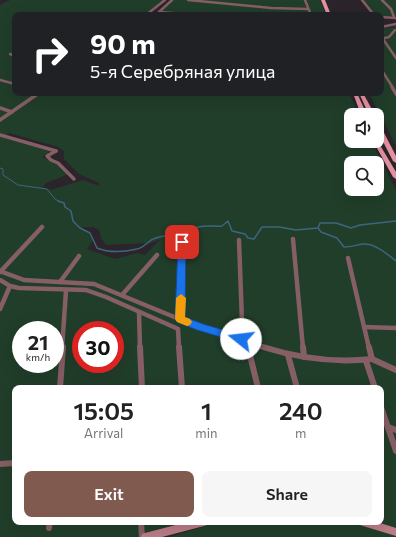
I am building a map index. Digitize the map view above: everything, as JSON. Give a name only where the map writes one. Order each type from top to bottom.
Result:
[{"type":"main road","points":[[323,0],[328,12]]},
{"type":"main road","points":[[356,96],[361,108]]},
{"type":"main road","points":[[362,96],[368,108]]},
{"type":"main road","points":[[384,138],[396,161]]},
{"type":"main road","points":[[380,148],[396,177]]},
{"type":"street","points":[[150,12],[165,0]]},
{"type":"street","points":[[159,12],[172,0]]},
{"type":"street","points":[[188,0],[271,8],[308,9]]},
{"type":"street","points":[[305,0],[310,12]]},
{"type":"street","points":[[362,0],[372,12]]},
{"type":"street","points":[[382,0],[391,9],[395,17],[384,17]]},
{"type":"street","points":[[384,28],[396,24]]},
{"type":"street","points":[[384,38],[390,36],[396,30],[391,26]]},
{"type":"street","points":[[384,42],[396,58]]},
{"type":"street","points":[[384,74],[396,94]]},
{"type":"street","points":[[0,80],[12,83]]},
{"type":"street","points":[[0,120],[35,96]]},
{"type":"street","points":[[0,108],[12,112]]},
{"type":"street","points":[[0,136],[56,150],[47,156],[48,158],[58,163],[74,179]]},
{"type":"street","points":[[42,227],[0,271],[24,280],[94,284],[201,328],[241,339],[288,355],[369,360],[396,370]]},
{"type":"street","points":[[293,239],[304,356]]},
{"type":"street","points":[[239,240],[242,322],[241,339]]},
{"type":"street","points":[[180,319],[182,242]]},
{"type":"street","points":[[122,295],[157,255]]},
{"type":"street","points":[[60,282],[79,256]]},
{"type":"street","points":[[348,258],[364,327],[374,385]]},
{"type":"street","points":[[0,280],[10,286],[28,289],[66,291],[86,290],[106,297],[139,314],[177,329],[182,385]]},
{"type":"street","points":[[0,309],[10,286]]},
{"type":"street","points":[[60,385],[66,291]]},
{"type":"street","points":[[139,314],[142,385]]},
{"type":"street","points":[[364,327],[396,328]]},
{"type":"street","points":[[247,341],[257,385]]},
{"type":"street","points":[[288,355],[296,385]]},
{"type":"street","points":[[384,416],[396,451]]},
{"type":"street","points":[[388,427],[396,430]]},
{"type":"street","points":[[0,464],[12,463]]},
{"type":"street","points":[[141,525],[142,537]]},
{"type":"street","points":[[145,537],[192,525]]},
{"type":"street","points":[[373,525],[396,532]]},
{"type":"green space","points":[[10,0],[165,0],[150,12],[12,12],[12,96],[350,96],[356,108],[344,108],[344,148],[375,148],[379,156],[344,156],[344,196],[384,196],[384,166],[396,190],[396,537],[170,537],[205,525],[384,525],[384,385],[12,385],[12,525],[192,525],[146,537],[0,537],[0,5]],"holes":[[[9,133],[58,147],[64,151],[64,159],[79,174],[99,183],[99,186],[83,180],[51,190],[43,187],[46,183],[69,174],[58,164],[42,157],[52,150],[5,136]],[[93,227],[99,230],[101,238],[106,245],[151,243],[161,239],[145,255],[137,253],[115,259],[87,249],[93,240],[90,233],[81,228]]]},
{"type":"green space","points":[[172,0],[320,0],[325,12],[159,12]]},
{"type":"green space","points":[[362,0],[396,0],[396,16],[384,17],[384,12],[372,12]]},
{"type":"green space","points":[[396,25],[396,146],[384,122],[384,108],[377,108],[371,96],[384,96],[384,28],[395,27],[393,26]]},
{"type":"waterway","points":[[0,168],[3,169],[3,175],[18,185],[47,189],[59,201]]},
{"type":"waterway","points":[[59,201],[64,203],[65,207],[71,211],[73,221],[80,228],[90,233],[97,248],[102,250],[122,251],[137,249],[157,238],[168,235],[182,235],[190,233],[194,231],[192,229],[200,227],[222,226],[228,221],[232,231],[245,234],[248,238],[254,239],[262,227],[279,227],[296,230],[318,228]]},
{"type":"waterway","points":[[318,228],[320,223],[336,223],[351,228],[360,225],[396,221]]},
{"type":"waterway","points":[[318,228],[321,232],[337,238],[344,247],[363,244],[372,245],[396,261]]},
{"type":"slow traffic","points":[[181,298],[180,319],[187,322]]},
{"type":"route","points":[[182,242],[180,319],[201,328],[241,339]]}]
